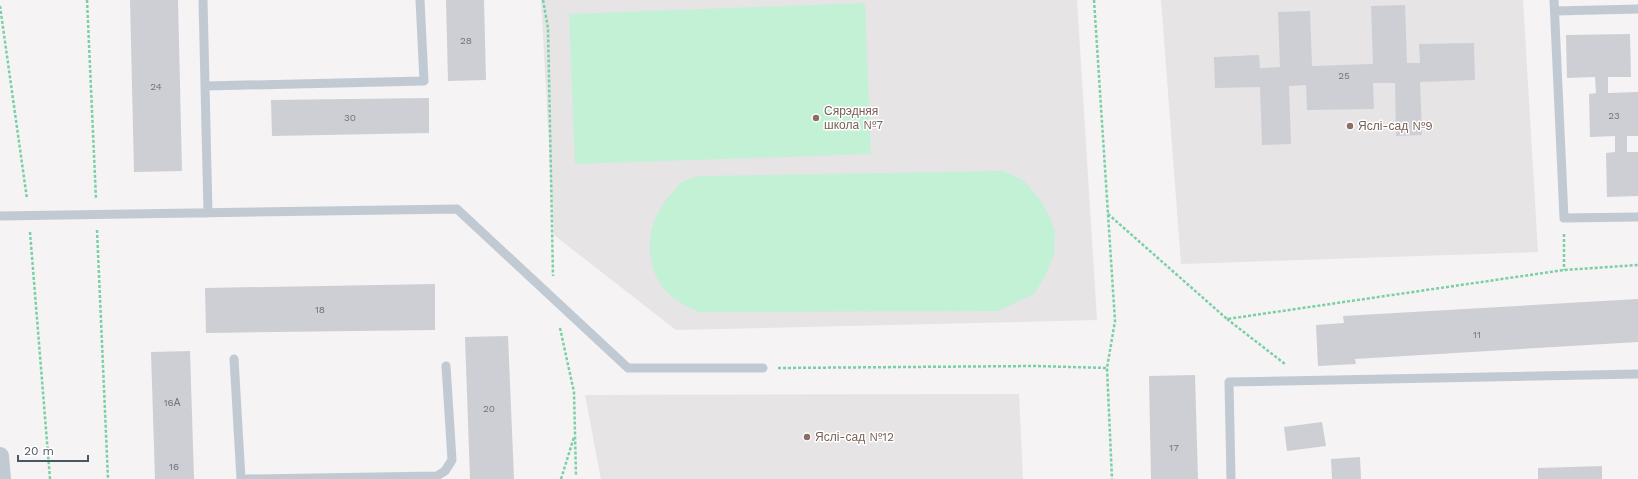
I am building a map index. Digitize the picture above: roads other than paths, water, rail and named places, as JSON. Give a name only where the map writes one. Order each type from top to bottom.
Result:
[{"type":"street","points":[[0,456],[2,479]]},
{"type":"lane","points":[[203,0],[208,213]]},
{"type":"lane","points":[[205,86],[424,81],[420,0]]},
{"type":"lane","points":[[1554,0],[1564,218],[1638,217]]},
{"type":"lane","points":[[1555,11],[1638,9]]},
{"type":"lane","points":[[0,216],[457,209],[628,368],[763,368]]},
{"type":"lane","points":[[234,359],[242,479]]},
{"type":"lane","points":[[247,479],[437,476],[445,471],[452,460],[446,366]]},
{"type":"lane","points":[[1231,479],[1229,382],[1638,374]]},
{"type":"place","name":"Сярэдняя школа №7","points":[[816,118]]},
{"type":"place","name":"Яслі-сад №9","points":[[1350,126]]},
{"type":"place","name":"Яслі-сад №12","points":[[807,437]]}]
